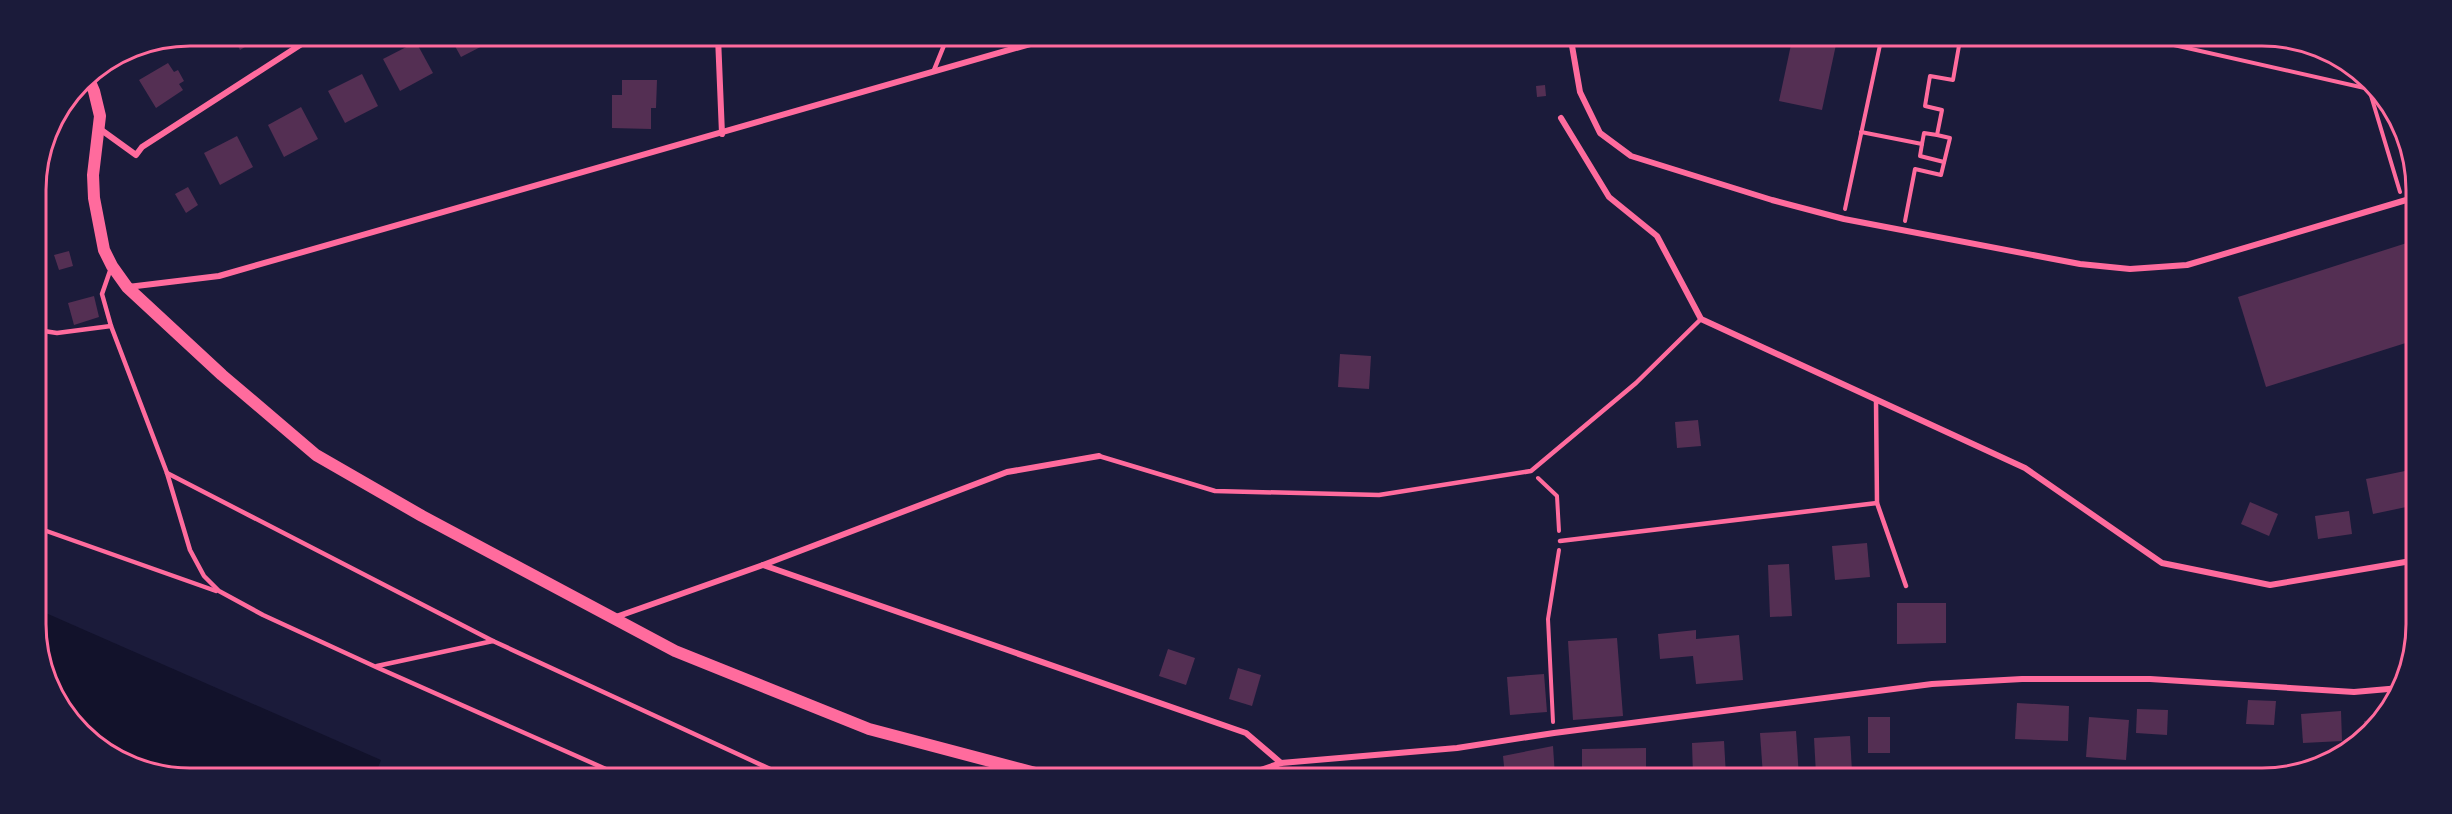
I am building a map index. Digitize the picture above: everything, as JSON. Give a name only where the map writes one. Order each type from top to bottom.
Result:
[{"type":"main road","points":[[92,86],[99,104],[100,129],[93,175],[94,198],[102,241],[112,266],[127,287],[222,375],[316,455],[422,516],[675,651],[869,729],[1015,768]]},
{"type":"street","points":[[1572,46],[1580,92],[1600,133],[1631,156],[1772,200],[1844,219],[2080,264],[2130,269],[2187,265],[2406,200]]},
{"type":"street","points":[[100,129],[136,155],[142,147],[298,47]]},
{"type":"street","points":[[718,47],[722,134]]},
{"type":"street","points":[[127,287],[219,276],[722,134],[1020,47]]},
{"type":"street","points":[[1561,118],[1609,198],[1657,236],[1701,319],[2025,468],[2162,563],[2270,585],[2406,562]]},
{"type":"street","points":[[613,618],[763,565],[1007,472],[1099,456]]},
{"type":"street","points":[[763,565],[1246,733],[1281,764]]},
{"type":"street","points":[[1270,767],[1281,764],[1457,748],[1554,733],[1932,684],[2022,679],[2150,679],[2354,692],[2389,689]]},
{"type":"lane","points":[[934,70],[943,47]]},
{"type":"lane","points":[[112,266],[102,294],[111,326],[167,473],[190,550],[204,576],[219,591]]},
{"type":"lane","points":[[1099,456],[1215,491],[1379,495],[1531,471],[1636,383],[1701,319]]},
{"type":"lane","points":[[47,331],[57,333],[111,326]]},
{"type":"lane","points":[[1876,400],[1877,503],[1906,586]]},
{"type":"lane","points":[[167,473],[493,641],[767,768]]},
{"type":"lane","points":[[1560,541],[1877,503]]},
{"type":"lane","points":[[46,531],[219,591],[263,615],[603,768]]},
{"type":"lane","points":[[376,667],[493,641]]},
{"type":"path","points":[[1847,200],[1880,46]]},
{"type":"path","points":[[1937,135],[1942,110],[1924,105],[1930,76],[1953,80],[1959,46]]},
{"type":"path","points":[[2179,46],[2360,86]]},
{"type":"path","points":[[2372,99],[2403,201]]},
{"type":"path","points":[[1861,132],[1922,144]]},
{"type":"path","points":[[1903,230],[1915,169],[1941,175],[1950,138],[1924,133],[1920,156],[1944,162]]},
{"type":"path","points":[[1531,471],[1557,496],[1560,541],[1548,619],[1554,733]]},
{"type":"shaded area","points":[[46,613],[381,760],[378,768],[191,768],[153,763],[136,757],[96,732],[71,703],[54,670],[49,651]]},
{"type":"building","points":[[1791,46],[1836,46],[1822,110],[1779,101]]},
{"type":"building","points":[[407,47],[419,47],[433,73],[400,91],[383,59]]},
{"type":"building","points":[[455,47],[481,47],[461,57]]},
{"type":"building","points":[[168,63],[174,72],[178,70],[184,81],[179,84],[183,90],[156,108],[139,80]]},
{"type":"building","points":[[362,74],[378,106],[345,123],[328,91]]},
{"type":"building","points":[[622,80],[657,80],[656,108],[651,108],[651,129],[612,128],[612,95],[622,95]]},
{"type":"building","points":[[1545,85],[1546,96],[1537,97],[1536,86]]},
{"type":"building","points":[[301,107],[318,139],[284,157],[268,125]]},
{"type":"building","points":[[237,136],[253,167],[220,185],[204,153]]},
{"type":"building","points":[[188,187],[198,205],[186,213],[175,194]]},
{"type":"building","points":[[2406,243],[2406,343],[2266,387],[2238,297]]},
{"type":"building","points":[[69,251],[73,266],[59,270],[54,255]]},
{"type":"building","points":[[94,296],[99,317],[74,325],[68,303]]},
{"type":"building","points":[[1340,354],[1371,356],[1369,389],[1338,387]]},
{"type":"building","points":[[1698,420],[1701,446],[1677,448],[1675,422]]},
{"type":"building","points":[[2405,471],[2406,507],[2373,514],[2366,479]]},
{"type":"building","points":[[2250,502],[2278,514],[2269,536],[2241,524]]},
{"type":"building","points":[[2349,511],[2352,534],[2318,539],[2315,516]]},
{"type":"building","points":[[1867,543],[1870,577],[1835,580],[1832,546]]},
{"type":"building","points":[[1789,564],[1792,616],[1770,617],[1768,565]]},
{"type":"building","points":[[1897,603],[1946,603],[1946,643],[1897,644]]},
{"type":"building","points":[[1696,630],[1696,639],[1739,635],[1743,680],[1696,684],[1693,656],[1660,659],[1658,634]]},
{"type":"building","points":[[1617,638],[1623,716],[1573,720],[1568,641]]},
{"type":"building","points":[[1168,649],[1195,658],[1186,685],[1159,676]]},
{"type":"building","points":[[1238,668],[1261,675],[1252,706],[1229,699]]},
{"type":"building","points":[[1544,674],[1547,712],[1510,715],[1507,677]]},
{"type":"building","points":[[2248,700],[2276,701],[2274,725],[2246,724]]},
{"type":"building","points":[[2017,703],[2069,706],[2068,741],[2015,739]]},
{"type":"building","points":[[2137,709],[2168,710],[2167,735],[2136,733]]},
{"type":"building","points":[[2341,711],[2342,741],[2303,743],[2301,714]]},
{"type":"building","points":[[1868,717],[1890,717],[1890,753],[1868,753]]},
{"type":"building","points":[[2089,717],[2129,720],[2126,760],[2086,757]]},
{"type":"building","points":[[1796,731],[1798,767],[1762,767],[1760,733]]},
{"type":"building","points":[[1850,736],[1852,767],[1816,767],[1814,738]]},
{"type":"building","points":[[1724,741],[1726,767],[1693,767],[1692,743]]},
{"type":"building","points":[[1553,746],[1554,767],[1504,767],[1503,756]]},
{"type":"building","points":[[1646,748],[1646,767],[1582,767],[1582,749]]}]
